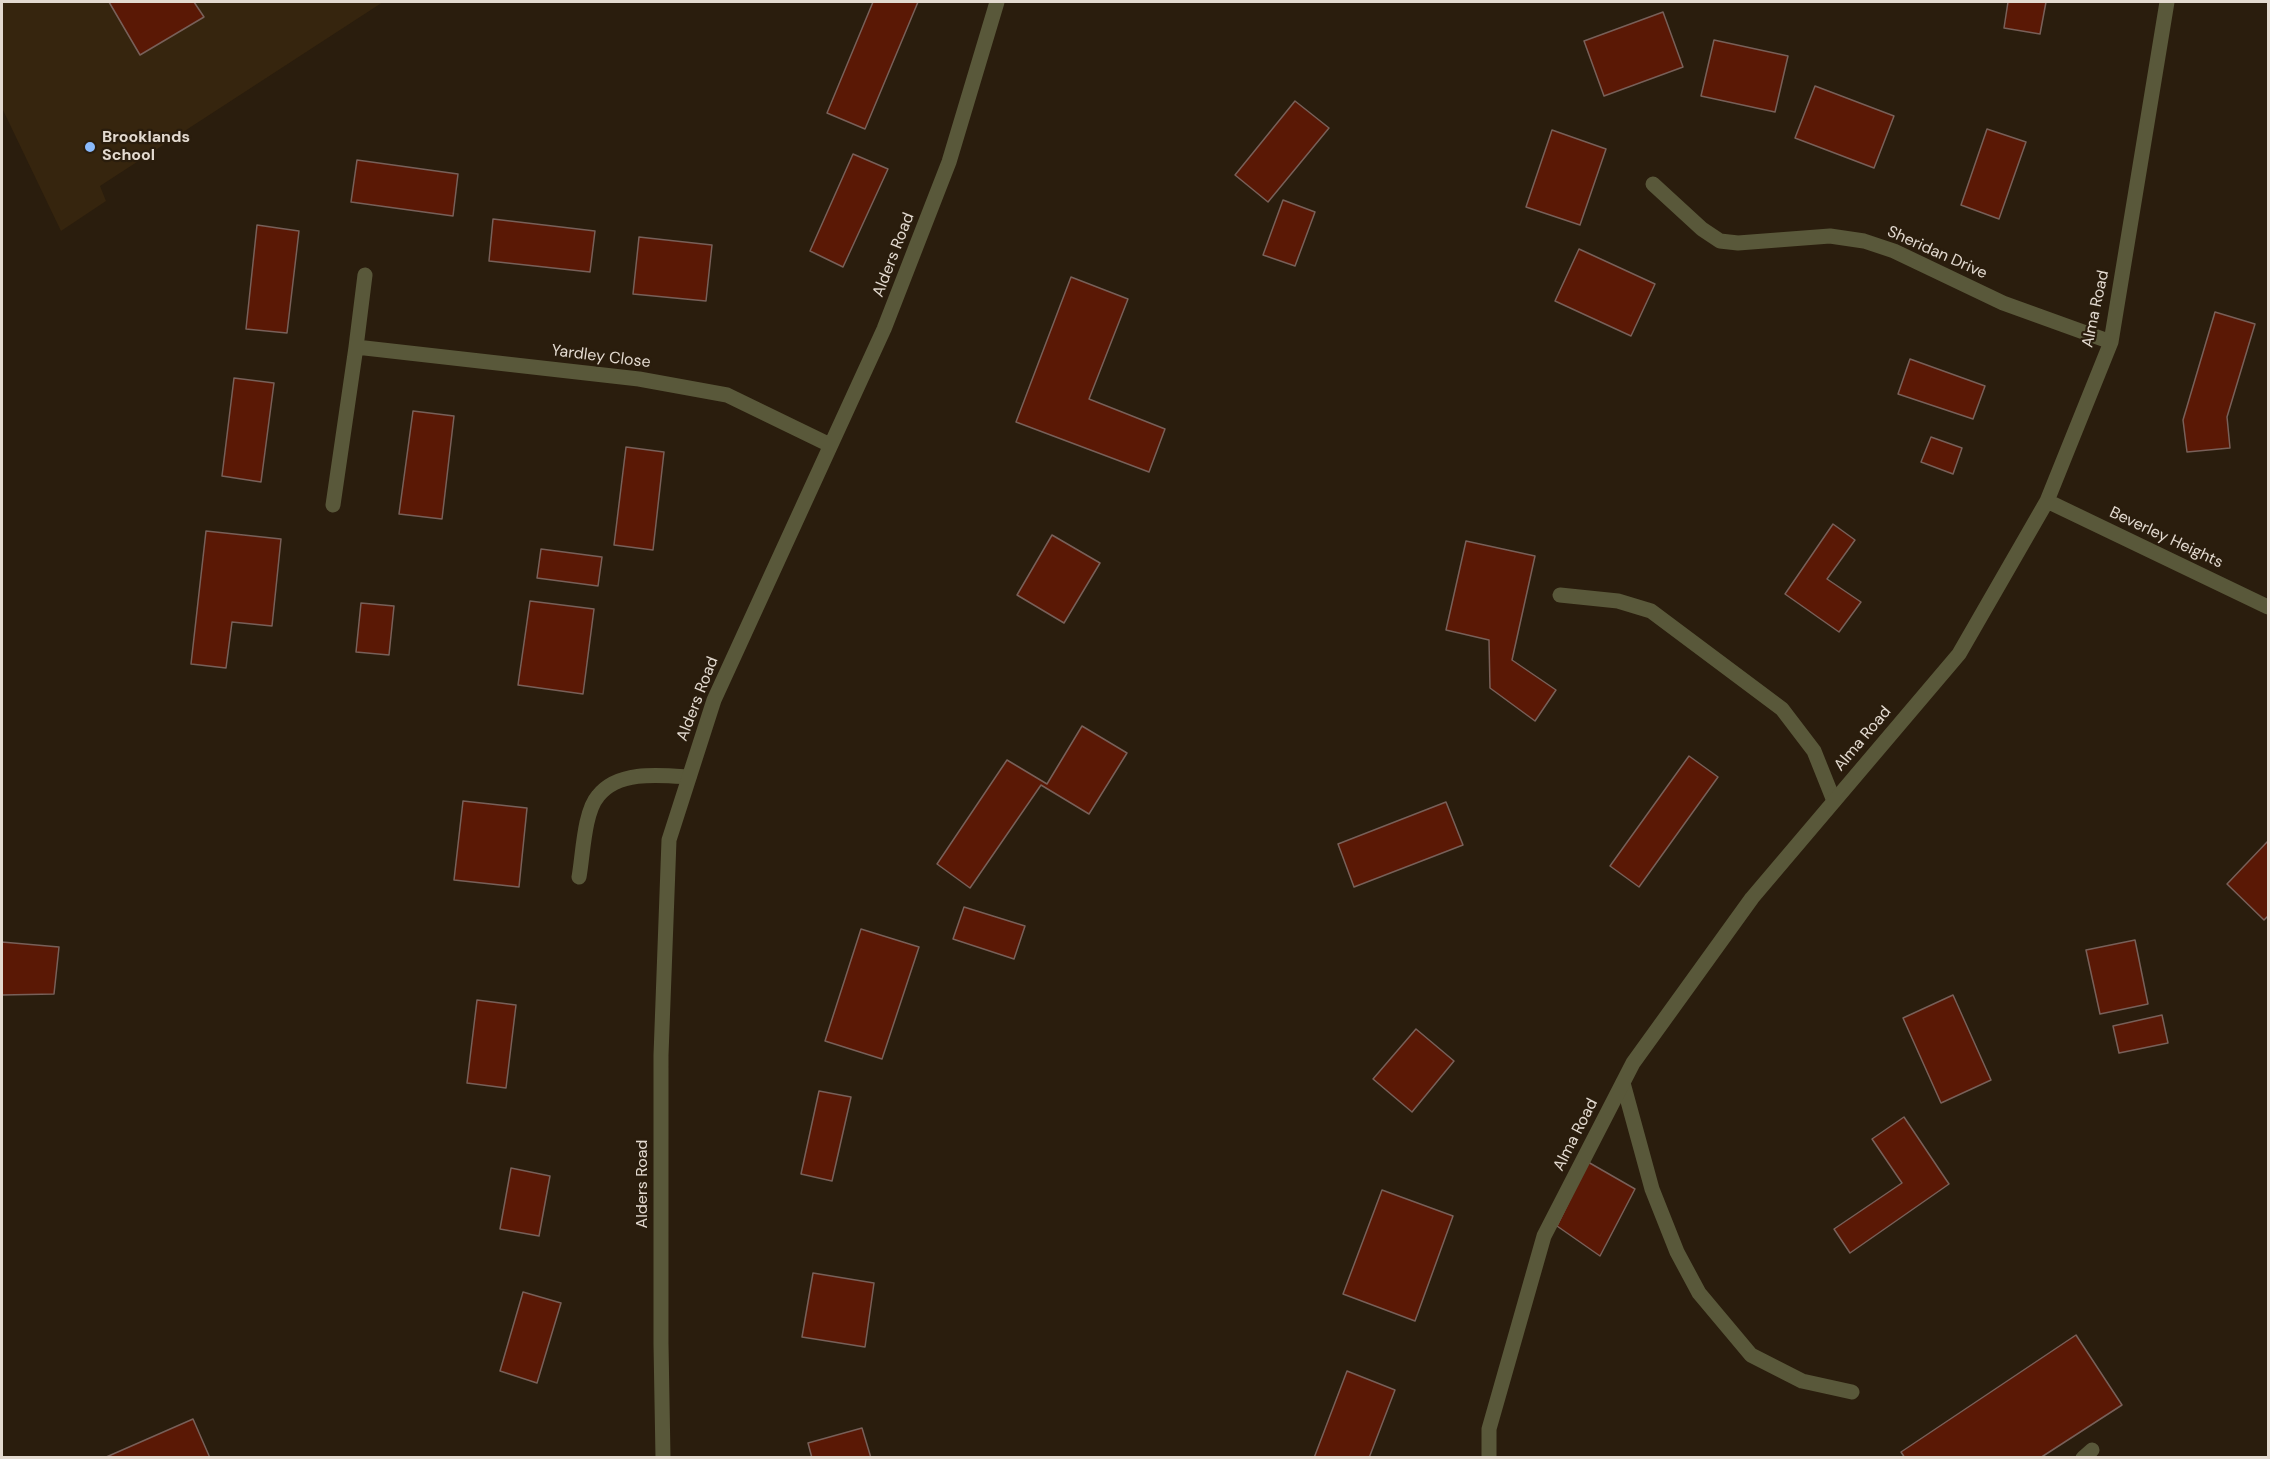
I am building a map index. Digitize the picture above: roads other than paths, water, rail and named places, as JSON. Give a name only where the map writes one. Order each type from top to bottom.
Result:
[{"type":"street","name":"Alders Road","points":[[663,1458],[661,1055],[669,840],[714,700],[884,329],[950,162],[997,2]]},
{"type":"street","name":"Alma Road","points":[[1489,1458],[1489,1429],[1544,1236],[1633,1063],[1752,898],[1959,654],[2047,501],[2111,342],[2167,2]]},
{"type":"street","name":"Sheridan Drive","points":[[1653,184],[1701,229],[1720,241],[1738,243],[1830,236],[1864,241],[1894,251],[2003,303],[2111,342]]},
{"type":"street","points":[[333,505],[365,276]]},
{"type":"street","name":"Yardley Close","points":[[356,347],[639,379],[727,395],[830,446]]},
{"type":"street","name":"Beverley Heights","points":[[2047,501],[2268,607]]},
{"type":"street","points":[[1560,595],[1618,601],[1651,611],[1782,709],[1814,751],[1834,801]]},
{"type":"street","points":[[579,877],[589,816],[597,796],[615,783],[631,777],[654,775],[690,777]]},
{"type":"street","points":[[1623,1083],[1652,1189],[1677,1252],[1699,1293],[1751,1355],[1802,1381],[1852,1392]]},
{"type":"place","name":"Brooklands School","points":[[90,147]]}]
